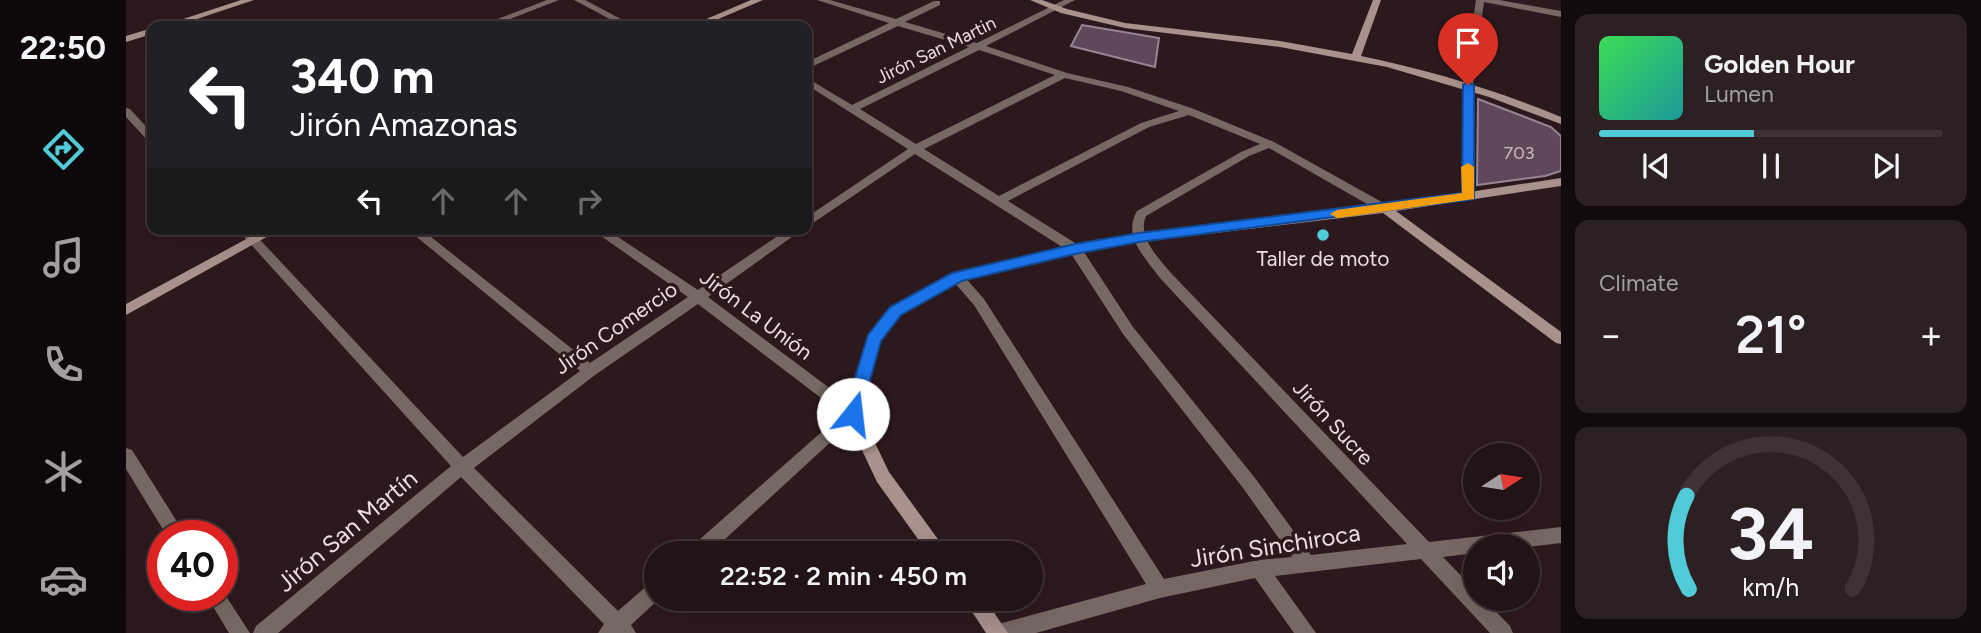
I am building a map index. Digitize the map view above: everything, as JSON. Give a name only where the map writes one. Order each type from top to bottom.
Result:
[{"type":"street","points":[[182,21],[250,0]]},
{"type":"street","points":[[498,21],[555,0]]},
{"type":"street","points":[[578,0],[619,21]]},
{"type":"street","points":[[710,20],[759,0]]},
{"type":"street","points":[[821,0],[1064,75],[1124,89],[1190,111],[1270,144],[1385,208],[1561,339]]},
{"type":"street","points":[[1034,0],[1096,20],[1143,29],[1279,44],[1355,58],[1468,85],[1561,121]]},
{"type":"street","name":"Jirón San Martin","points":[[852,109],[1071,0]]},
{"type":"street","points":[[1355,58],[1377,0]]},
{"type":"street","points":[[1469,196],[1468,85],[1480,0]]},
{"type":"street","points":[[1485,0],[1561,13]]},
{"type":"street","points":[[812,64],[937,3]]},
{"type":"street","points":[[126,39],[147,33]]},
{"type":"street","points":[[812,220],[915,149],[1064,75]]},
{"type":"street","points":[[812,84],[1075,249],[1101,294],[1274,512],[1306,562]]},
{"type":"street","points":[[126,111],[147,134]]},
{"type":"street","points":[[999,201],[1145,125],[1190,111]]},
{"type":"street","points":[[1139,238],[1136,224],[1141,214],[1245,154],[1270,144]]},
{"type":"street","points":[[710,541],[853,414],[874,340],[895,311],[957,277],[1075,249],[1139,238],[1385,208],[1561,181]]},
{"type":"street","points":[[126,310],[249,235],[462,467],[617,630],[644,602]]},
{"type":"street","points":[[420,235],[590,371]]},
{"type":"street","name":"Jirón La Unión","points":[[606,235],[698,297],[853,414]]},
{"type":"street","name":"Jirón Comercio","points":[[462,467],[590,371],[698,297],[781,235]]},
{"type":"street","name":"Jirón Sucre","points":[[1139,238],[1165,275],[1503,633]]},
{"type":"street","points":[[957,277],[979,302],[1160,589]]},
{"type":"street","points":[[853,414],[883,477],[930,541]]},
{"type":"street","points":[[126,455],[167,520]]},
{"type":"street","name":"Jirón San Martín","points":[[262,633],[462,467]]},
{"type":"street","name":"Jirón Sinchiroca","points":[[1000,633],[1160,589],[1259,569],[1561,535]]},
{"type":"street","points":[[1259,569],[1306,633]]},
{"type":"street","points":[[226,611],[240,633]]},
{"type":"street","points":[[982,611],[1000,633]]},
{"type":"building","points":[[1082,25],[1159,38],[1155,67],[1071,46]]},
{"type":"building","points":[[1478,99],[1551,127],[1561,136],[1561,171],[1545,176],[1477,185]]},
{"type":"slow traffic","points":[[1337,214],[1469,196],[1468,167]]},
{"type":"place","name":"Taller de moto","points":[[1323,235]]},
{"type":"route","points":[[853,414],[874,340],[895,311],[930,289],[957,277],[1075,249],[1139,238],[1469,196],[1468,85]]}]
